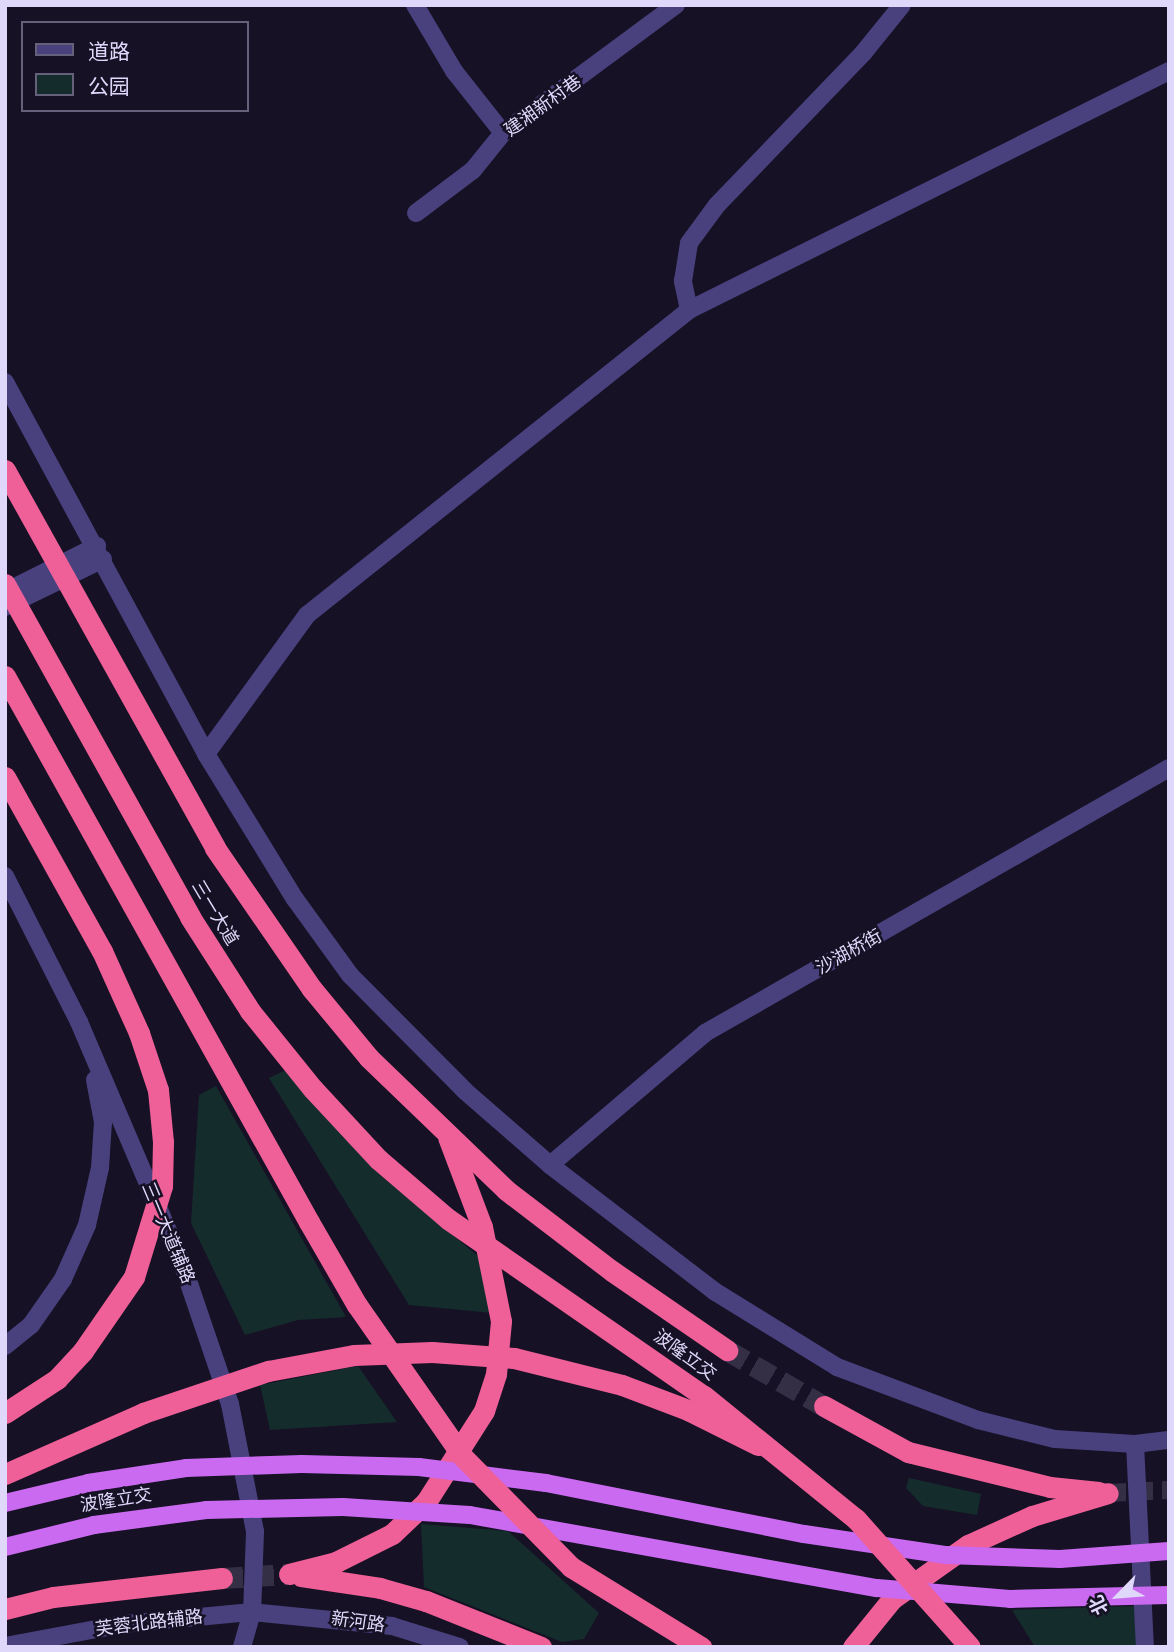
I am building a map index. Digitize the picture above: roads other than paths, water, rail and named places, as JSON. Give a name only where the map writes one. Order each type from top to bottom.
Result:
[{"type":"highway","points":[[5,470],[215,849],[312,989],[369,1058],[506,1190],[612,1271],[727,1350]]},
{"type":"highway","name":"三一大道","points":[[5,584],[190,917],[250,1011],[378,1158],[448,1219]]},
{"type":"highway","points":[[5,676],[309,1222],[378,1336],[463,1457],[571,1567],[668,1647]]},
{"type":"highway","points":[[5,777],[102,951],[139,1032],[158,1090],[163,1142],[162,1186],[155,1219],[129,1286],[98,1332],[57,1379],[5,1413]]},
{"type":"highway","points":[[448,1137],[481,1227],[501,1321],[496,1374],[484,1411],[426,1502],[391,1534],[336,1562],[289,1574],[380,1588],[541,1647]]},
{"type":"highway","name":"波隆立交","points":[[448,1219],[626,1340],[779,1455],[856,1518],[970,1647]]},
{"type":"highway","points":[[5,1474],[143,1413],[268,1371],[355,1355],[432,1352],[514,1358],[622,1385],[688,1410],[779,1455]]},
{"type":"highway","points":[[824,1406],[908,1452],[1050,1487],[1108,1493],[1032,1516],[968,1545],[892,1599],[853,1647]]},
{"type":"highway","points":[[571,1567],[701,1647]]},
{"type":"highway","points":[[5,1609],[53,1597],[222,1578]]},
{"type":"main road","name":"波隆立交","points":[[5,1503],[88,1483],[186,1468],[302,1464],[419,1467],[546,1483],[804,1534],[946,1555],[1060,1559],[1169,1551]]},
{"type":"main road","name":"波隆立交","points":[[5,1547],[94,1525],[206,1510],[343,1507],[470,1515],[877,1588],[1010,1599],[1169,1595]]},
{"type":"street","points":[[415,5],[454,71],[503,133]]},
{"type":"street","name":"建湘新村巷","points":[[416,213],[473,170],[503,133],[676,5]]},
{"type":"street","points":[[689,310],[682,281],[689,243],[717,205],[864,52],[902,5]]},
{"type":"street","points":[[206,754],[307,615],[689,310],[1169,71]]},
{"type":"street","points":[[5,382],[100,552],[206,754],[295,899],[350,975],[465,1091],[550,1165],[714,1291],[837,1367],[978,1420],[1055,1438],[1135,1444],[1169,1440]]},
{"type":"street","points":[[5,592],[100,552]]},
{"type":"street","points":[[5,607],[100,552]]},
{"type":"street","name":"沙湖桥街","points":[[550,1165],[705,1032],[1169,768]]},
{"type":"street","name":"三一大道辅路","points":[[5,876],[79,1022],[182,1263],[230,1404],[255,1532],[253,1612],[242,1647]]},
{"type":"street","points":[[5,1346],[31,1325],[57,1288],[88,1225],[100,1168],[103,1122],[79,1022]]},
{"type":"street","points":[[1135,1444],[1145,1647]]},
{"type":"street","name":"芙蓉北路辅路","points":[[5,1646],[124,1624],[253,1612]]},
{"type":"street","name":"新河路","points":[[253,1612],[392,1626],[460,1647]]},
{"type":"tunnel","points":[[727,1350],[824,1406]]},
{"type":"tunnel","points":[[1108,1493],[1169,1490]]},
{"type":"tunnel","points":[[222,1578],[289,1574]]}]
